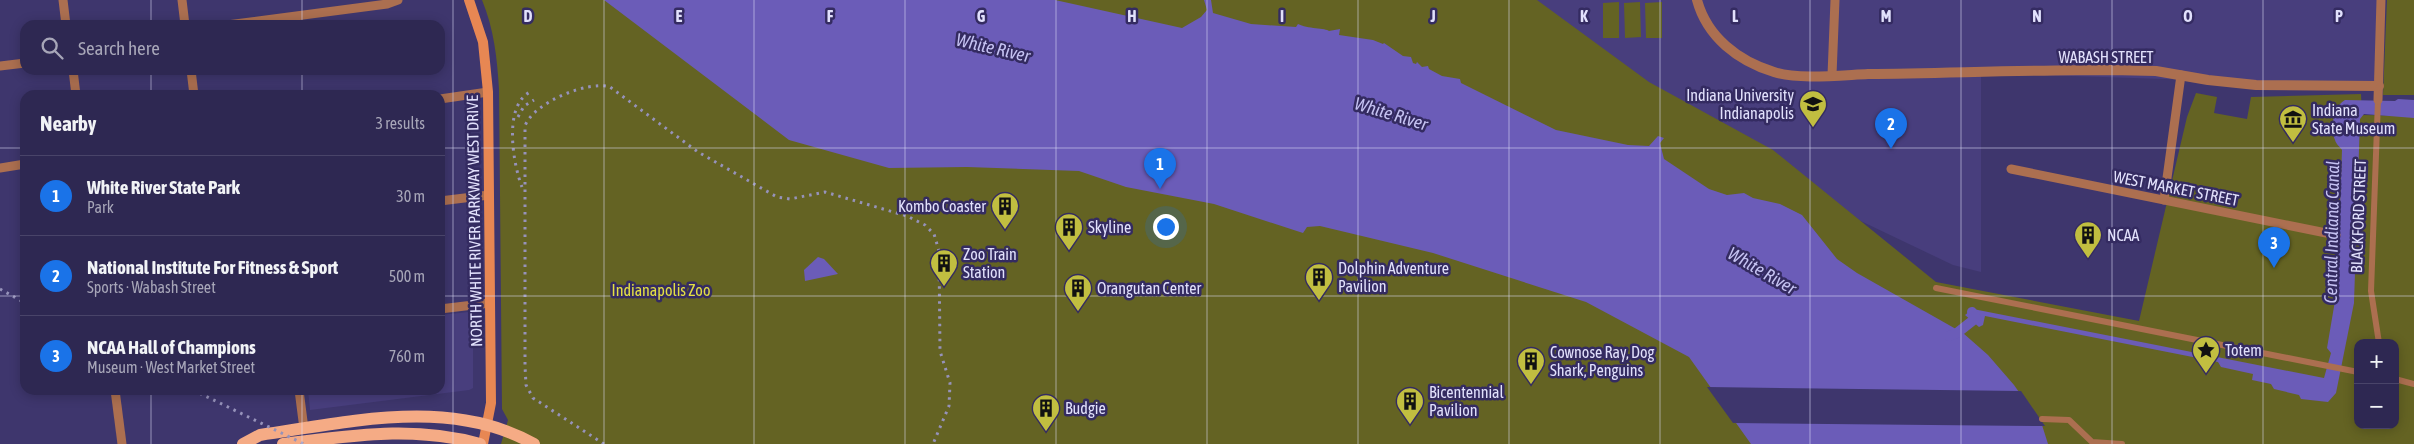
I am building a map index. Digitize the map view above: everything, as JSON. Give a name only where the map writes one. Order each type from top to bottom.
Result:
[{"type":"main road","name":"NORTH WHITE RIVER PARKWAY WEST DRIVE","points":[[469,0],[483,42],[488,92],[490,403],[481,444]]},
{"type":"main road","points":[[242,444],[260,435],[417,416],[458,419],[486,425],[534,444]]},
{"type":"main road","points":[[282,444],[400,432],[444,435],[481,444]]},
{"type":"street","points":[[63,0],[65,20]]},
{"type":"street","points":[[182,0],[184,20]]},
{"type":"street","points":[[265,20],[387,4],[398,0]]},
{"type":"street","name":"WABASH STREET","points":[[1697,0],[1708,24],[1725,47],[1750,63],[1775,73],[1832,75],[2111,70],[2156,71],[2256,85],[2379,86]]},
{"type":"street","points":[[1832,75],[1835,0]]},
{"type":"street","name":"BLACKFORD STREET","points":[[2378,339],[2371,290],[2381,0]]},
{"type":"street","points":[[0,66],[20,64]]},
{"type":"street","points":[[74,75],[75,90]]},
{"type":"street","points":[[192,75],[193,90]]},
{"type":"street","points":[[2164,200],[2182,75]]},
{"type":"street","points":[[445,98],[488,92]]},
{"type":"street","points":[[0,168],[20,165]]},
{"type":"street","name":"WEST MARKET STREET","points":[[2010,170],[2336,235]]},
{"type":"street","points":[[445,200],[489,195]]},
{"type":"street","points":[[1936,288],[2354,371]]},
{"type":"street","points":[[445,308],[490,303]]},
{"type":"street","points":[[2399,381],[2414,384]]},
{"type":"street","points":[[116,395],[122,444]]},
{"type":"street","points":[[300,395],[304,429]]},
{"type":"street","points":[[2042,419],[2068,420],[2092,442],[2122,444]]},
{"type":"shaded area","name":"Indiana University Indianapolis","points":[[1200,0],[2381,0],[2379,86],[1981,73],[1981,272],[1953,265],[1754,170]]},
{"type":"shaded area","points":[[469,312],[473,315],[473,388],[469,390],[445,393],[445,314]]},
{"type":"shaded area","points":[[308,395],[429,395],[310,410]]},
{"type":"green space","name":"Indianapolis Zoo","points":[[482,0],[1537,0],[1649,82],[1773,150],[1936,282],[2139,321],[2187,117],[2196,93],[2217,97],[2214,113],[2247,119],[2251,97],[2361,94],[2362,115],[2414,116],[2414,444],[501,444],[508,420],[502,409],[499,89],[494,44]]},
{"type":"green space","points":[[2387,0],[2414,0],[2414,95],[2383,95]]},
{"type":"green space","points":[[1619,2],[1619,38],[1603,38],[1603,3]]},
{"type":"green space","points":[[1640,2],[1641,37],[1625,38],[1624,3]]},
{"type":"green space","points":[[1662,2],[1662,38],[1646,38],[1645,3]]},
{"type":"water","name":"White River","points":[[604,0],[1055,0],[1182,28],[1201,17],[1207,10],[1204,0],[1211,0],[1213,13],[1251,24],[1296,27],[1298,24],[1329,31],[1340,29],[1339,35],[1384,43],[1403,56],[1411,57],[1413,63],[1416,64],[1417,62],[1422,67],[1428,66],[1429,69],[1442,76],[1460,79],[1461,83],[1556,130],[1628,145],[1649,146],[1658,136],[1664,138],[1660,143],[1664,159],[1709,189],[1727,195],[1744,193],[1753,198],[1780,204],[1802,215],[1837,259],[1857,273],[1963,333],[1988,355],[2014,385],[2042,425],[2048,444],[1751,444],[1689,357],[1586,302],[1433,253],[1320,226],[1307,227],[1303,233],[1214,204],[1126,187],[1079,171],[967,167],[889,168],[789,140]]},
{"type":"water","name":"Central Indiana Canal","points":[[2398,99],[2414,100],[2414,118],[2364,114],[2360,119],[2354,303],[2336,393],[2328,402],[2301,399],[2299,395],[2274,389],[2271,384],[2252,380],[2253,374],[2221,367],[2218,362],[1985,316],[1983,325],[1979,327],[1965,315],[1973,309],[2324,378],[2331,353],[2327,348],[2337,289],[2342,150],[2336,143],[2333,130],[2335,112],[2345,100],[2395,101]]},
{"type":"water","points":[[818,257],[824,259],[838,274],[805,281],[804,270]]},
{"type":"pier","points":[[1707,387],[2021,391],[2045,426],[1733,423]]},
{"type":"waterway","name":"Central Indiana Canal","points":[[1949,336],[1957,333],[1976,318],[1972,312]]},
{"type":"railway","points":[[604,444],[533,398],[526,385],[525,366],[525,126],[530,117],[539,109],[562,95],[576,90],[600,86],[610,87],[698,152],[777,197],[790,199],[825,192],[907,216],[925,225],[934,234],[939,251],[940,351],[950,383],[949,406],[933,444]]},
{"type":"railway","points":[[522,187],[513,151],[513,122],[516,110],[522,99],[530,92]]},
{"type":"railway","points":[[518,117],[524,106],[534,100]]},
{"type":"railway","points":[[0,289],[20,300]]},
{"type":"railway","points":[[203,395],[304,444]]},
{"type":"place","name":"Indiana University Indianapolis","points":[[1813,128]]},
{"type":"place","name":"Indiana State Museum","points":[[2293,143]]},
{"type":"place","name":"National Institute For Fitness & Sport","points":[[1891,149]]},
{"type":"place","name":"White River State Park","points":[[1160,189]]},
{"type":"place","name":"Kombo Coaster","points":[[1005,230]]},
{"type":"place","name":"Skyline","points":[[1069,251]]},
{"type":"place","name":"NCAA","points":[[2088,259]]},
{"type":"place","name":"NCAA Hall of Champions","points":[[2274,268]]},
{"type":"place","name":"Zoo Train Station","points":[[944,287]]},
{"type":"place","name":"Dolphin Adventure Pavilion","points":[[1319,301]]},
{"type":"place","name":"Orangutan Center","points":[[1078,312]]},
{"type":"place","name":"Totem","points":[[2206,374]]},
{"type":"place","name":"Cownose Ray, Dog Shark, Penguins","points":[[1531,385]]},
{"type":"place","name":"Bicentennial Pavilion","points":[[1410,425]]},
{"type":"place","name":"Budgie","points":[[1046,432]]}]
